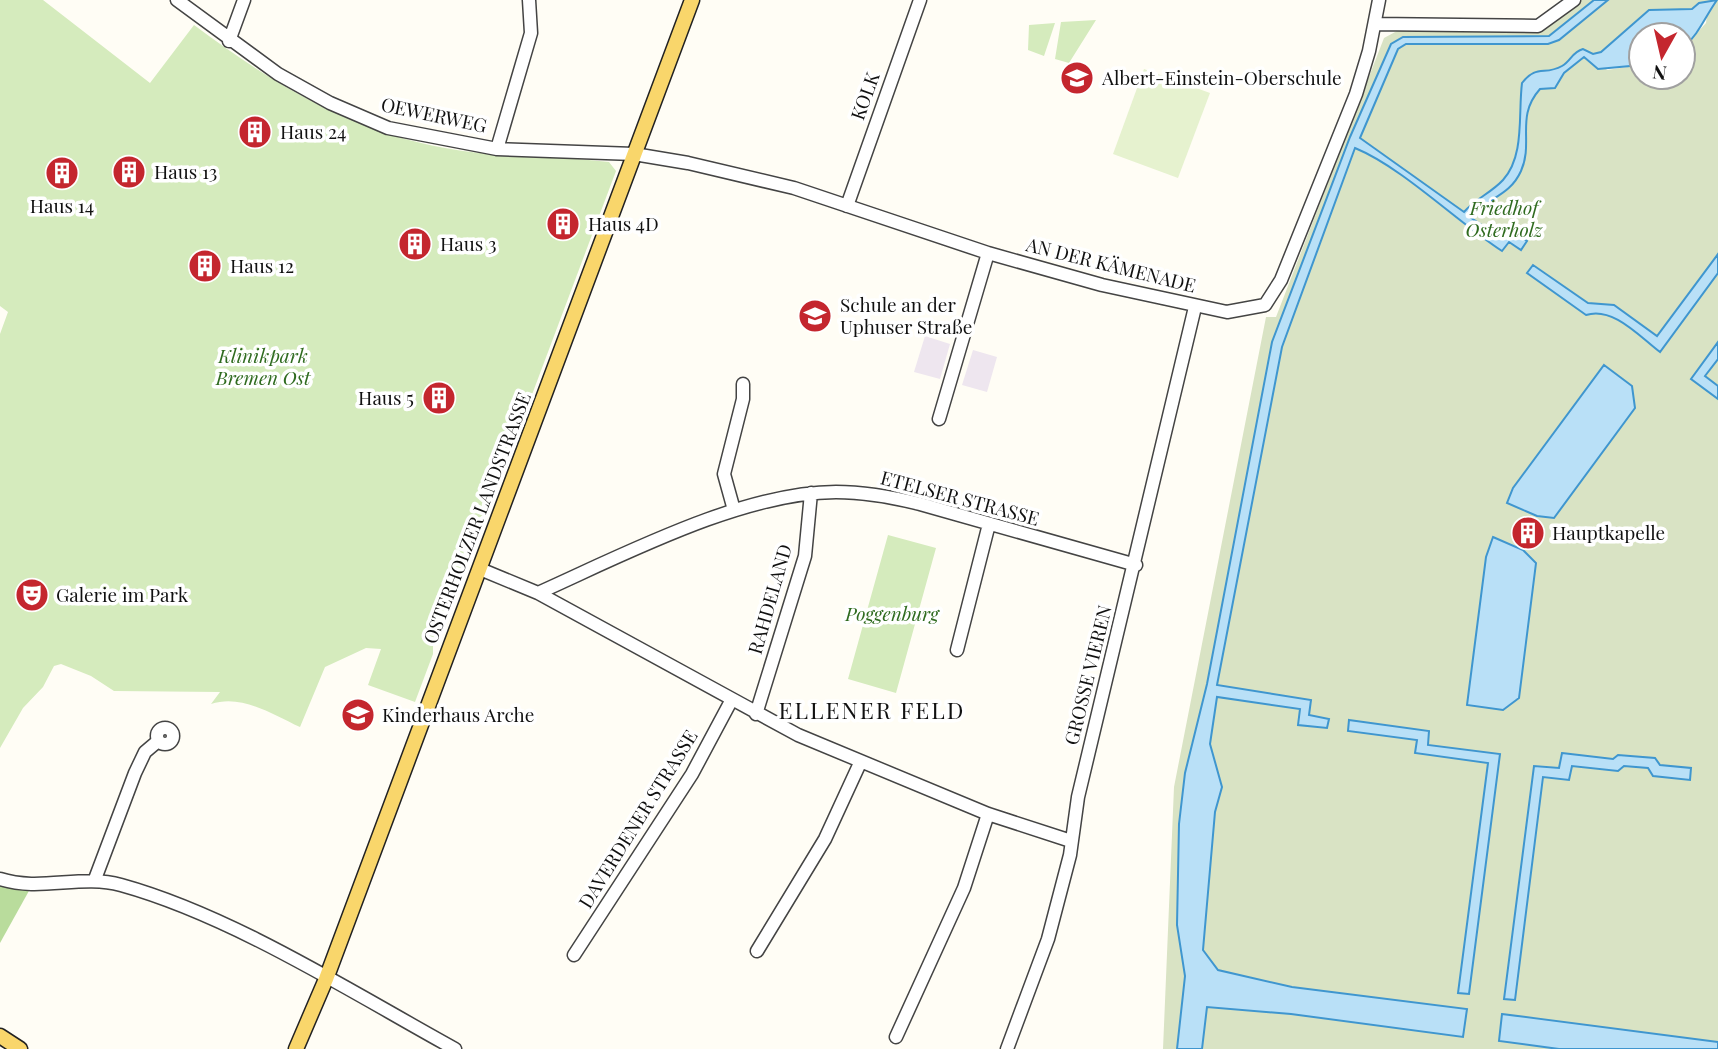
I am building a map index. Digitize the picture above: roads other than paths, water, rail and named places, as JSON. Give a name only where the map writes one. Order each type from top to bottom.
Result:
[{"type":"main road","name":"OSTERHOLZER LANDSTRASSE","points":[[296,1049],[326,979],[692,0]]},
{"type":"main road","points":[[0,1036],[20,1049]]},
{"type":"street","name":"OEWERWEG","points":[[177,0],[229,41],[278,74],[368,121],[439,139],[497,149],[634,155]]},
{"type":"street","points":[[229,41],[244,0]]},
{"type":"street","points":[[497,149],[531,33],[529,0]]},
{"type":"street","name":"KOLK","points":[[847,206],[920,0]]},
{"type":"street","name":"AN DER KÄMENADE","points":[[634,155],[735,172],[988,253],[1195,307],[1227,312],[1249,310],[1265,305],[1276,288],[1356,94],[1379,0]]},
{"type":"street","points":[[1375,24],[1538,26],[1574,0]]},
{"type":"street","points":[[939,419],[988,253]]},
{"type":"street","name":"GROSSE VIEREN","points":[[1007,1049],[1048,939],[1071,841],[1078,797],[1136,565],[1195,307]]},
{"type":"street","points":[[734,510],[724,474],[743,399],[743,384]]},
{"type":"street","name":"ETELSER STRASSE","points":[[538,593],[734,510],[811,493],[858,492],[889,496],[1136,565]]},
{"type":"street","name":"RAHDELAND","points":[[756,714],[805,556],[811,493]]},
{"type":"street","points":[[957,650],[989,524]]},
{"type":"street","points":[[480,569],[538,593],[731,701],[860,764],[988,814],[1071,841]]},
{"type":"street","name":"DAVERDENER STRASSE","points":[[574,955],[692,774],[731,701]]},
{"type":"street","points":[[95,879],[135,773],[145,752],[158,741]]},
{"type":"street","points":[[757,951],[825,839],[860,764]]},
{"type":"street","points":[[896,1037],[964,888],[988,814]]},
{"type":"street","points":[[0,879],[34,885],[95,879],[121,885],[206,917],[455,1049]]},
{"type":"water","points":[[1594,0],[1608,0],[1559,40],[1548,44],[1406,44],[1398,49],[1360,138],[1464,212],[1498,185],[1510,170],[1518,147],[1522,83],[1527,77],[1562,66],[1583,49],[1593,54],[1601,52],[1627,29],[1627,66],[1598,69],[1584,57],[1564,73],[1555,88],[1540,89],[1528,110],[1525,160],[1521,171],[1505,192],[1470,217],[1499,237],[1506,226],[1527,241],[1521,250],[1509,242],[1502,251],[1392,168],[1355,148],[1282,347],[1217,685],[1311,700],[1309,715],[1329,719],[1327,728],[1298,725],[1300,709],[1217,697],[1210,744],[1222,787],[1215,812],[1203,950],[1218,970],[1292,987],[1467,1009],[1463,1037],[1291,1014],[1207,1007],[1202,1049],[1177,1049],[1185,976],[1177,925],[1179,824],[1185,773],[1207,684],[1272,342],[1350,137],[1391,44],[1403,37],[1549,36]]},
{"type":"water","points":[[1717,0],[1698,31],[1697,21],[1636,21],[1649,10],[1692,9],[1699,3]]},
{"type":"water","points":[[1718,254],[1718,273],[1660,352],[1626,324],[1606,315],[1586,315],[1527,273],[1533,265],[1588,303],[1614,305],[1657,336]]},
{"type":"water","points":[[1718,342],[1718,359],[1705,376],[1718,386],[1718,399],[1691,379]]},
{"type":"water","points":[[1604,365],[1632,386],[1635,408],[1554,518],[1537,516],[1507,503],[1513,488]]},
{"type":"water","points":[[1493,537],[1523,550],[1536,563],[1519,698],[1503,710],[1467,705],[1486,557]]},
{"type":"water","points":[[1349,720],[1429,731],[1428,745],[1500,754],[1469,994],[1458,993],[1488,763],[1415,753],[1417,740],[1348,731]]},
{"type":"water","points":[[1562,753],[1613,759],[1618,755],[1655,758],[1660,765],[1691,768],[1690,780],[1653,776],[1648,768],[1624,766],[1618,771],[1572,766],[1569,780],[1543,777],[1515,1000],[1504,999],[1534,766],[1559,768]]},
{"type":"water","points":[[1502,1014],[1718,1042],[1718,1049],[1559,1049],[1499,1041]]},
{"type":"place","name":"Albert-Einstein-Oberschule","points":[[1077,78]]},
{"type":"place","name":"Haus 24","points":[[255,132]]},
{"type":"place","name":"Haus 13","points":[[129,172]]},
{"type":"place","name":"Haus 14","points":[[62,173]]},
{"type":"place","name":"Haus 4D","points":[[563,224]]},
{"type":"place","name":"Haus 3","points":[[415,244]]},
{"type":"place","name":"Haus 12","points":[[205,266]]},
{"type":"place","name":"Schule an der Uphuser Straße","points":[[815,316]]},
{"type":"place","name":"Haus 5","points":[[439,398]]},
{"type":"place","name":"Hauptkapelle","points":[[1528,533]]},
{"type":"place","name":"Galerie im Park","points":[[32,595]]},
{"type":"place","name":"Kinderhaus Arche","points":[[358,715]]},
{"type":"district","name":"ELLENER FELD","points":[[872,711]]},
{"type":"park label","name":"Friedhof Osterholz","points":[[1504,219]]},
{"type":"park label","name":"Klinikpark Bremen Ost","points":[[263,367]]},
{"type":"park label","name":"Poggenburg","points":[[892,614]]}]
